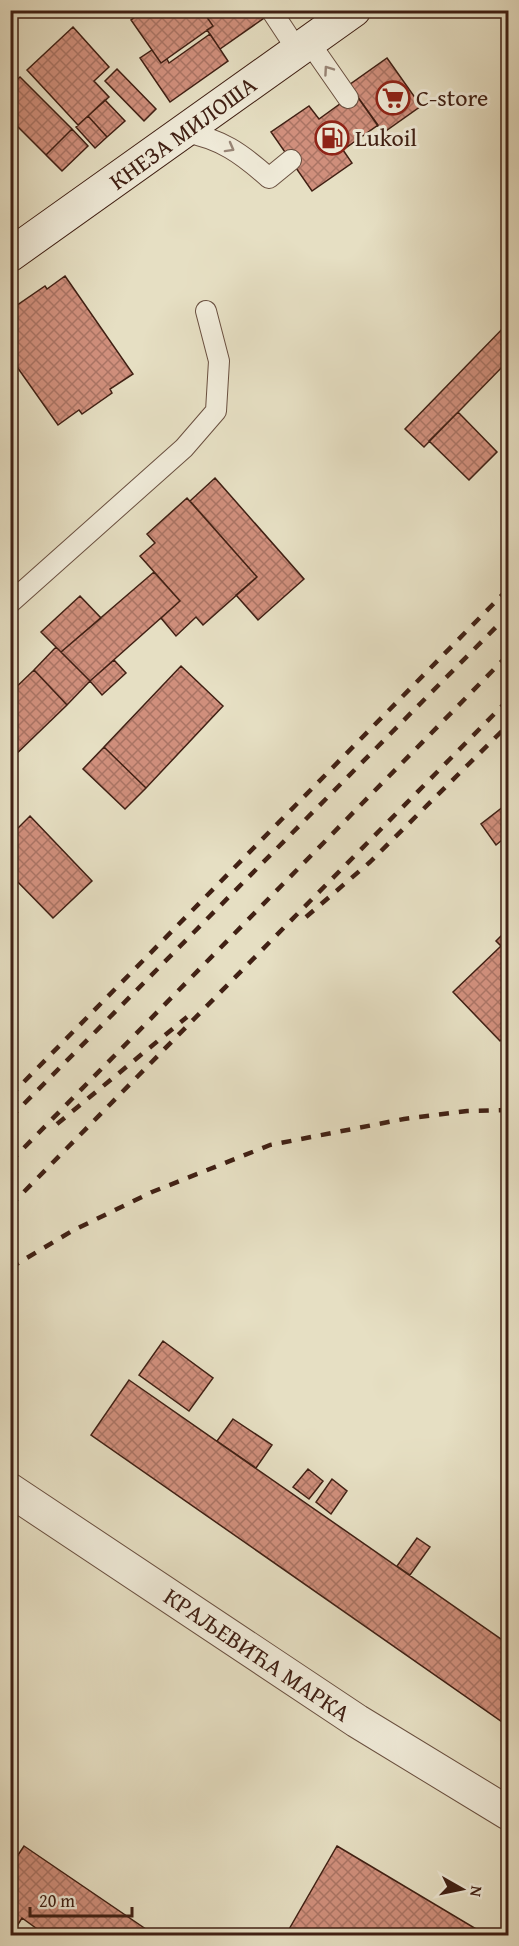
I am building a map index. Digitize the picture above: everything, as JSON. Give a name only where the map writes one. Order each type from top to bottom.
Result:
[{"type":"street","name":"КНЕЗА МИЛОША","points":[[10,255],[354,10]]},
{"type":"street","name":"КРАЉЕВИЋА МАРКА","points":[[10,1490],[357,1721],[508,1813]]},
{"type":"lane","points":[[271,10],[348,98]]},
{"type":"lane","points":[[184,132],[217,140],[244,155],[269,177],[291,160]]},
{"type":"lane","points":[[10,603],[184,448],[216,411],[219,361],[206,311]]},
{"type":"building","points":[[145,10],[202,10],[213,26],[161,63],[131,20]]},
{"type":"building","points":[[202,10],[263,10],[267,16],[220,49],[207,30],[213,26]]},
{"type":"building","points":[[73,27],[109,67],[94,81],[109,97],[78,125],[27,70]]},
{"type":"building","points":[[210,34],[228,61],[170,102],[140,58],[152,50],[161,63],[167,59],[169,63]]},
{"type":"building","points":[[387,58],[421,106],[383,133],[349,85]]},
{"type":"building","points":[[117,69],[156,109],[144,121],[105,81]]},
{"type":"building","points":[[20,77],[72,129],[46,155],[10,119],[10,86]]},
{"type":"building","points":[[355,93],[378,125],[343,150],[352,163],[312,191],[271,132],[309,106],[319,119]]},
{"type":"building","points":[[105,100],[125,121],[107,137],[88,116]]},
{"type":"building","points":[[88,116],[107,137],[95,148],[76,127]]},
{"type":"building","points":[[72,129],[88,146],[62,171],[46,155]]},
{"type":"building","points":[[65,276],[133,374],[110,389],[112,393],[82,414],[79,410],[58,425],[10,357],[10,314],[15,311],[13,308],[45,286],[47,289]]},
{"type":"building","points":[[508,323],[508,361],[424,447],[405,429]]},
{"type":"building","points":[[458,412],[497,452],[469,480],[429,441]]},
{"type":"building","points":[[215,478],[304,579],[258,620],[236,595],[257,577],[190,501]]},
{"type":"building","points":[[187,498],[257,577],[203,625],[196,617],[176,636],[161,618],[180,601],[140,556],[155,543],[147,534]]},
{"type":"building","points":[[154,572],[180,601],[90,681],[61,652]]},
{"type":"building","points":[[80,596],[101,618],[61,652],[41,632]]},
{"type":"building","points":[[56,647],[90,681],[67,705],[34,670]]},
{"type":"building","points":[[114,660],[126,673],[102,695],[90,681]]},
{"type":"building","points":[[181,666],[223,706],[146,788],[104,747]]},
{"type":"building","points":[[34,670],[67,705],[10,760],[10,693]]},
{"type":"building","points":[[104,747],[146,788],[125,809],[83,769]]},
{"type":"building","points":[[508,803],[508,835],[496,845],[481,824]]},
{"type":"building","points":[[30,816],[92,881],[53,918],[10,874],[10,836]]},
{"type":"building","points":[[508,929],[508,1033],[500,1041],[453,992],[501,946],[496,941]]},
{"type":"building","points":[[163,1341],[213,1378],[189,1411],[139,1375]]},
{"type":"building","points":[[129,1380],[508,1644],[508,1726],[91,1435]]},
{"type":"building","points":[[233,1419],[272,1445],[256,1468],[217,1441]]},
{"type":"building","points":[[308,1469],[323,1481],[309,1499],[293,1487]]},
{"type":"building","points":[[332,1479],[347,1491],[331,1514],[316,1502]]},
{"type":"building","points":[[417,1538],[430,1547],[410,1575],[397,1566]]},
{"type":"building","points":[[24,1846],[156,1936],[47,1936],[22,1918],[17,1926],[10,1922],[10,1867]]},
{"type":"building","points":[[337,1846],[488,1936],[295,1936],[288,1931]]},
{"type":"railway","points":[[10,1096],[508,589]]},
{"type":"railway","points":[[10,1118],[508,615]]},
{"type":"railway","points":[[10,1162],[508,655]]},
{"type":"railway","points":[[10,1206],[508,700]]},
{"type":"railway","points":[[306,917],[370,862],[508,725]]},
{"type":"railway","points":[[57,1124],[187,1017]]},
{"type":"railway","points":[[10,1268],[72,1231],[152,1192],[270,1145],[404,1119],[467,1111],[508,1110]]},
{"type":"place","name":"C-store","points":[[393,98]]},
{"type":"place","name":"Lukoil","points":[[332,138]]}]
